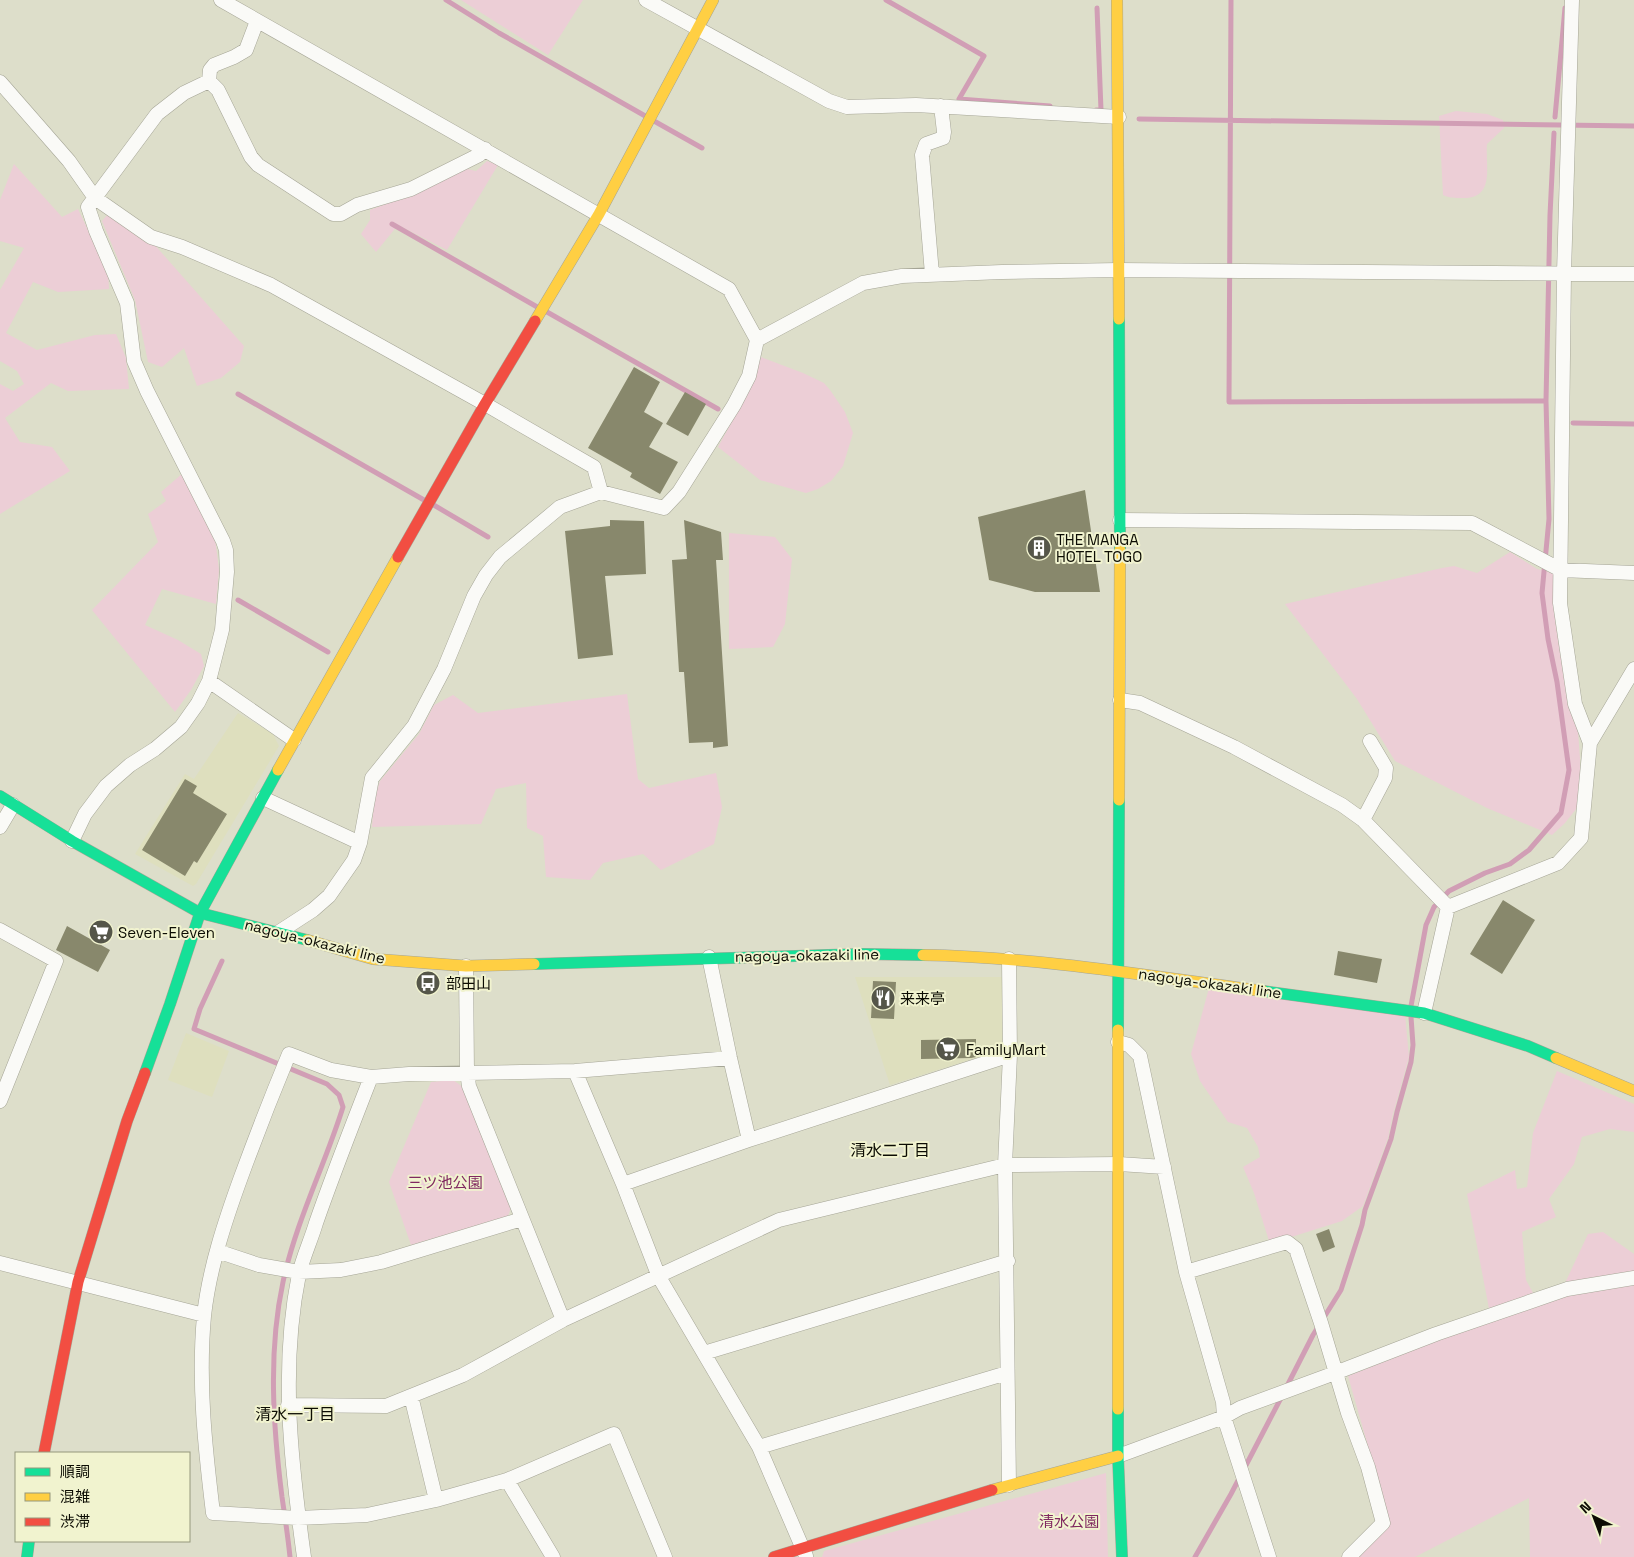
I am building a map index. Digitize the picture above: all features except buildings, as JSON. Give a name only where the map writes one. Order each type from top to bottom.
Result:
[{"type":"street","points":[[221,0],[729,289],[757,340],[749,376],[734,405],[679,492],[664,508],[601,492],[560,507],[500,558],[486,575],[463,622],[444,669],[414,726],[372,778],[360,843],[354,860],[329,896],[313,910],[279,932]]},
{"type":"street","points":[[646,0],[829,101],[847,107],[916,105],[1119,117]]},
{"type":"street","points":[[44,1452],[78,1282],[127,1121],[170,1004],[200,913],[294,740],[485,404],[599,214],[713,0]]},
{"type":"street","points":[[1117,0],[1120,700],[1116,971],[1119,1164],[1118,1456],[1122,1557]]},
{"type":"street","points":[[1572,0],[1564,273],[1560,603],[1575,704],[1590,743]]},
{"type":"street","points":[[209,82],[210,70],[214,65],[246,50],[257,21]]},
{"type":"street","points":[[0,82],[69,161],[95,198],[151,237],[182,247],[271,286],[485,404],[594,467],[601,492]]},
{"type":"street","points":[[209,82],[218,90],[251,157],[258,165],[333,214],[341,214],[357,205],[411,189],[479,155],[485,149]]},
{"type":"street","points":[[72,841],[86,814],[106,786],[130,765],[155,749],[181,727],[198,703],[209,681],[222,630],[227,572],[226,550],[210,513],[147,391],[134,361],[127,303],[96,231],[88,207],[157,114],[184,93],[209,82]]},
{"type":"street","points":[[932,274],[922,155],[926,144],[943,138],[941,106]]},
{"type":"street","points":[[757,340],[863,284],[902,276],[1118,270],[1634,274]]},
{"type":"street","points":[[1120,520],[1472,523],[1561,570],[1634,573]]},
{"type":"street","points":[[1448,906],[1558,863],[1581,838],[1590,743],[1634,669]]},
{"type":"street","points":[[209,681],[294,740]]},
{"type":"street","points":[[1120,700],[1140,703],[1234,747],[1342,805],[1363,820],[1448,906]]},
{"type":"street","points":[[1363,820],[1385,778],[1386,768],[1370,741]]},
{"type":"street","name":"nagoya-okazaki line","points":[[0,796],[72,841],[200,913],[279,932],[373,959],[466,966],[709,957],[862,954],[1010,959],[1116,971],[1424,1013],[1528,1046],[1634,1091]]},
{"type":"street","points":[[262,798],[360,843]]},
{"type":"street","points":[[0,827],[13,805]]},
{"type":"street","points":[[1424,1013],[1448,906]]},
{"type":"street","points":[[0,930],[56,962],[0,1101]]},
{"type":"street","points":[[709,957],[749,1140]]},
{"type":"street","points":[[1009,1485],[1008,1261],[1005,1165],[1010,1055],[1010,959]]},
{"type":"street","points":[[466,966],[467,1072],[469,1086],[563,1320]]},
{"type":"street","points":[[1118,1042],[1129,1045],[1140,1056],[1186,1272],[1224,1402],[1224,1417],[1269,1557]]},
{"type":"street","points":[[665,1557],[614,1434],[507,1480],[436,1500],[367,1515],[298,1518],[213,1512],[201,1396],[204,1315],[217,1251],[229,1211],[267,1105],[289,1054],[330,1070],[371,1078],[409,1074],[575,1070],[730,1058]]},
{"type":"street","points":[[623,1184],[749,1140],[1010,1055]]},
{"type":"street","points":[[575,1070],[623,1184],[659,1277],[759,1447],[805,1552]]},
{"type":"street","points":[[304,1557],[298,1518],[288,1405],[289,1344],[300,1272],[326,1196],[371,1078]]},
{"type":"street","points":[[288,1405],[386,1406],[470,1371],[563,1320],[779,1220],[1005,1165],[1119,1164],[1164,1167]]},
{"type":"street","points":[[217,1251],[259,1265],[300,1272],[341,1270],[382,1262],[522,1219]]},
{"type":"street","points":[[1186,1272],[1287,1242],[1296,1249],[1321,1323],[1335,1373],[1368,1467],[1383,1523],[1349,1557]]},
{"type":"street","points":[[704,1353],[1008,1261]]},
{"type":"street","points":[[0,1263],[204,1315]]},
{"type":"street","points":[[774,1557],[805,1552],[1009,1485],[1118,1456],[1224,1417],[1240,1408],[1436,1334],[1567,1289],[1634,1278]]},
{"type":"street","points":[[759,1447],[1007,1373]]},
{"type":"street","points":[[411,1396],[436,1500]]},
{"type":"street","points":[[507,1480],[553,1557]]},
{"type":"street","points":[[27,1557],[30,1542]]},
{"type":"shaded area","points":[[238,713],[273,734],[279,746],[196,884],[193,886],[135,854],[185,774],[194,779]]},
{"type":"shaded area","points":[[855,977],[1003,977],[1005,1045],[998,1051],[890,1085]]},
{"type":"shaded area","points":[[186,1033],[229,1051],[212,1097],[168,1080]]},
{"type":"green space","points":[[461,0],[583,0],[548,55]]},
{"type":"green space","points":[[1456,111],[1487,114],[1503,120],[1504,128],[1487,144],[1487,171],[1484,187],[1480,193],[1473,197],[1454,198],[1443,195],[1439,116]]},
{"type":"green space","points":[[487,161],[498,165],[447,250],[398,225],[376,252],[361,234],[370,220],[370,210],[417,192],[467,169],[476,171]]},
{"type":"green space","points":[[14,164],[62,217],[78,209],[108,272],[109,289],[58,292],[33,282],[6,333],[37,350],[95,335],[116,334],[126,358],[129,389],[68,391],[51,383],[5,418],[20,442],[52,447],[70,471],[0,514],[0,384],[13,391],[24,384],[17,371],[0,361],[0,290],[24,248],[0,241],[0,200]]},
{"type":"green space","points":[[109,213],[153,243],[244,346],[240,362],[221,378],[197,386],[184,348],[162,367],[148,362],[135,300],[102,221]]},
{"type":"green space","points":[[761,357],[824,383],[845,412],[853,433],[843,466],[831,481],[818,489],[806,493],[760,480],[718,447],[747,394]]},
{"type":"green space","points":[[183,473],[215,538],[219,570],[216,604],[162,589],[145,625],[178,640],[201,654],[204,666],[191,690],[175,712],[92,610],[158,542],[148,514],[166,501],[161,492]]},
{"type":"green space","points":[[729,533],[775,537],[792,559],[785,624],[773,647],[729,649]]},
{"type":"green space","points":[[1510,552],[1537,569],[1554,573],[1555,619],[1568,703],[1578,731],[1580,804],[1565,823],[1552,835],[1487,808],[1395,761],[1357,699],[1285,604],[1454,566],[1477,573]]},
{"type":"green space","points":[[627,694],[638,779],[649,788],[716,773],[722,807],[714,844],[661,870],[643,854],[603,863],[590,880],[546,877],[543,836],[527,828],[526,783],[496,789],[481,824],[372,827],[374,800],[380,781],[419,734],[434,705],[453,695],[478,713]]},
{"type":"green space","points":[[1209,988],[1405,1014],[1409,1057],[1388,1138],[1363,1206],[1342,1221],[1288,1238],[1269,1241],[1254,1193],[1243,1167],[1260,1157],[1258,1147],[1247,1128],[1228,1122],[1200,1081],[1191,1054]]},
{"type":"green space","points":[[1557,1071],[1634,1104],[1634,1132],[1610,1129],[1582,1137],[1574,1164],[1549,1199],[1556,1217],[1522,1232],[1526,1280],[1539,1304],[1558,1298],[1588,1234],[1603,1232],[1634,1254],[1634,1557],[1530,1557],[1529,1498],[1415,1557],[1357,1557],[1389,1520],[1348,1376],[1491,1319],[1467,1194],[1515,1170],[1517,1189],[1527,1187],[1533,1133]]},
{"type":"green space","name":"三ツ池公園","points":[[453,1080],[463,1087],[511,1208],[508,1216],[411,1245],[389,1182],[431,1082]]},
{"type":"green space","name":"清水公園","points":[[1106,1473],[1108,1557],[822,1557],[824,1551]]},
{"type":"waterway","points":[[446,0],[499,33],[647,117]]},
{"type":"waterway","points":[[886,0],[984,56],[959,99],[1050,106]]},
{"type":"waterway","points":[[1231,0],[1229,402],[1546,401]]},
{"type":"waterway","points":[[1096,110],[1101,110],[1097,8]]},
{"type":"waterway","points":[[1555,117],[1565,8]]},
{"type":"waterway","points":[[1139,119],[1634,126]]},
{"type":"waterway","points":[[654,121],[702,148]]},
{"type":"waterway","points":[[1411,1006],[1426,925],[1434,907],[1449,891],[1485,873],[1510,864],[1529,850],[1561,813],[1569,770],[1542,593],[1549,519],[1546,401],[1550,215],[1554,133]]},
{"type":"waterway","points":[[392,224],[539,308]]},
{"type":"waterway","points":[[547,312],[718,409]]},
{"type":"waterway","points":[[238,394],[424,500]]},
{"type":"waterway","points":[[1573,423],[1634,424]]},
{"type":"waterway","points":[[432,504],[488,537]]},
{"type":"waterway","points":[[238,600],[328,652]]},
{"type":"waterway","points":[[222,961],[200,1009],[194,1029],[327,1084],[339,1095],[343,1107],[295,1237],[278,1308],[275,1335],[274,1416],[290,1557]]},
{"type":"waterway","points":[[1286,1388],[1313,1335],[1341,1290],[1365,1210],[1391,1139],[1411,1062],[1413,1045],[1411,1017]]},
{"type":"waterway","points":[[1195,1557],[1231,1494],[1282,1396]]},
{"type":"traffic: fast","points":[[1119,319],[1120,550]]},
{"type":"traffic: fast","points":[[145,1073],[200,913],[278,770]]},
{"type":"traffic: fast","points":[[0,796],[72,841],[200,913],[307,940]]},
{"type":"traffic: fast","points":[[1118,1030],[1119,800]]},
{"type":"traffic: fast","points":[[534,964],[862,954],[923,955]]},
{"type":"traffic: fast","points":[[1263,991],[1424,1013],[1528,1046],[1556,1058]]},
{"type":"traffic: fast","points":[[1118,1409],[1122,1557]]},
{"type":"traffic: fast","points":[[27,1557],[29,1542]]},
{"type":"traffic: slow","points":[[535,321],[599,214],[713,0]]},
{"type":"traffic: slow","points":[[1117,0],[1119,319]]},
{"type":"traffic: slow","points":[[1119,800],[1120,550]]},
{"type":"traffic: slow","points":[[278,770],[398,557]]},
{"type":"traffic: slow","points":[[307,940],[373,959],[466,966],[534,964]]},
{"type":"traffic: slow","points":[[923,955],[1051,963],[1263,991]]},
{"type":"traffic: slow","points":[[1118,1030],[1118,1409]]},
{"type":"traffic: slow","points":[[1556,1058],[1634,1091]]},
{"type":"traffic: slow","points":[[992,1490],[1118,1456]]},
{"type":"traffic: jam","points":[[398,557],[485,404],[535,321]]},
{"type":"traffic: jam","points":[[44,1452],[78,1282],[127,1121],[145,1073]]},
{"type":"traffic: jam","points":[[774,1557],[992,1490]]},
{"type":"place","name":"THE MANGA HOTEL TOGO","points":[[1039,548]]},
{"type":"place","name":"Seven-Eleven","points":[[101,932]]},
{"type":"place","name":"部田山","points":[[428,983]]},
{"type":"place","name":"来来亭","points":[[883,998]]},
{"type":"place","name":"FamilyMart","points":[[948,1049]]},
{"type":"district","name":"清水二丁目","points":[[890,1150]]},
{"type":"district","name":"清水一丁目","points":[[295,1414]]}]
